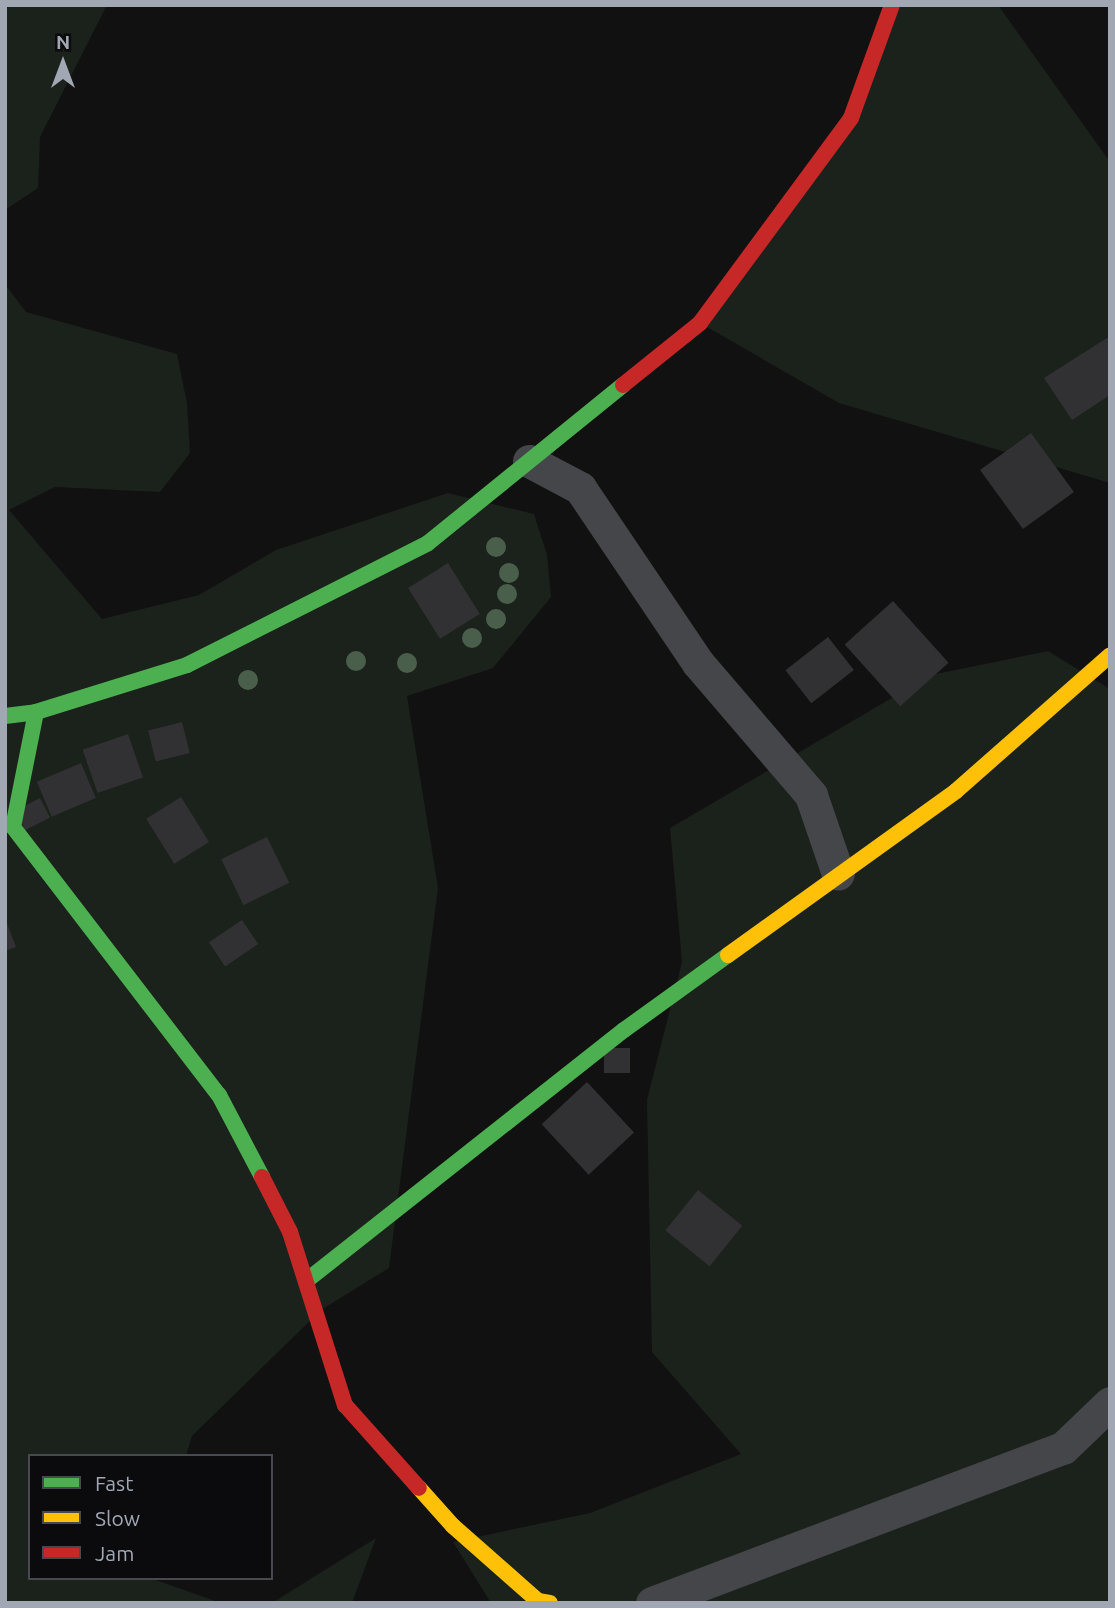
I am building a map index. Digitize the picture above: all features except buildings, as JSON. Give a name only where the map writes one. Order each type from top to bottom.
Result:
[{"type":"street","points":[[5,716],[36,712],[187,665],[428,543],[700,323],[850,118],[892,5]]},
{"type":"street","points":[[529,461],[579,488],[698,663],[811,795],[838,874]]},
{"type":"street","points":[[306,1281],[624,1030],[956,791],[1110,655]]},
{"type":"street","points":[[36,712],[13,827],[219,1095],[290,1232],[345,1405],[453,1526],[538,1601],[550,1603]]},
{"type":"street","points":[[652,1603],[1063,1448],[1110,1403]]},
{"type":"shaded area","points":[[5,5],[107,5],[40,137],[38,188],[5,210]]},
{"type":"shaded area","points":[[892,5],[998,5],[1110,162],[1110,483],[839,403],[700,323],[851,118]]},
{"type":"shaded area","points":[[5,284],[26,312],[177,354],[187,403],[190,453],[160,492],[55,487],[9,510],[102,619],[199,595],[276,550],[448,493],[534,514],[547,555],[551,597],[493,668],[407,696],[438,888],[389,1268],[321,1310],[192,1436],[187,1454],[28,1454],[28,1580],[156,1580],[221,1603],[5,1603]]},
{"type":"shaded area","points":[[1048,651],[1110,689],[1110,1603],[491,1603],[453,1542],[590,1513],[741,1454],[652,1352],[647,1100],[682,962],[670,828],[931,675]]},
{"type":"shaded area","points":[[376,1538],[352,1603],[272,1603]]},
{"type":"traffic: fast","points":[[5,716],[36,712],[187,665],[428,543],[623,385]]},
{"type":"traffic: fast","points":[[36,712],[13,827],[219,1095],[262,1177]]},
{"type":"traffic: fast","points":[[306,1281],[624,1030],[728,955]]},
{"type":"traffic: slow","points":[[728,955],[956,791],[1110,655]]},
{"type":"traffic: slow","points":[[419,1488],[453,1526],[538,1601],[550,1603]]},
{"type":"traffic: jam","points":[[623,385],[700,323],[851,118],[892,5]]},
{"type":"traffic: jam","points":[[262,1177],[290,1232],[345,1405],[419,1488]]}]
